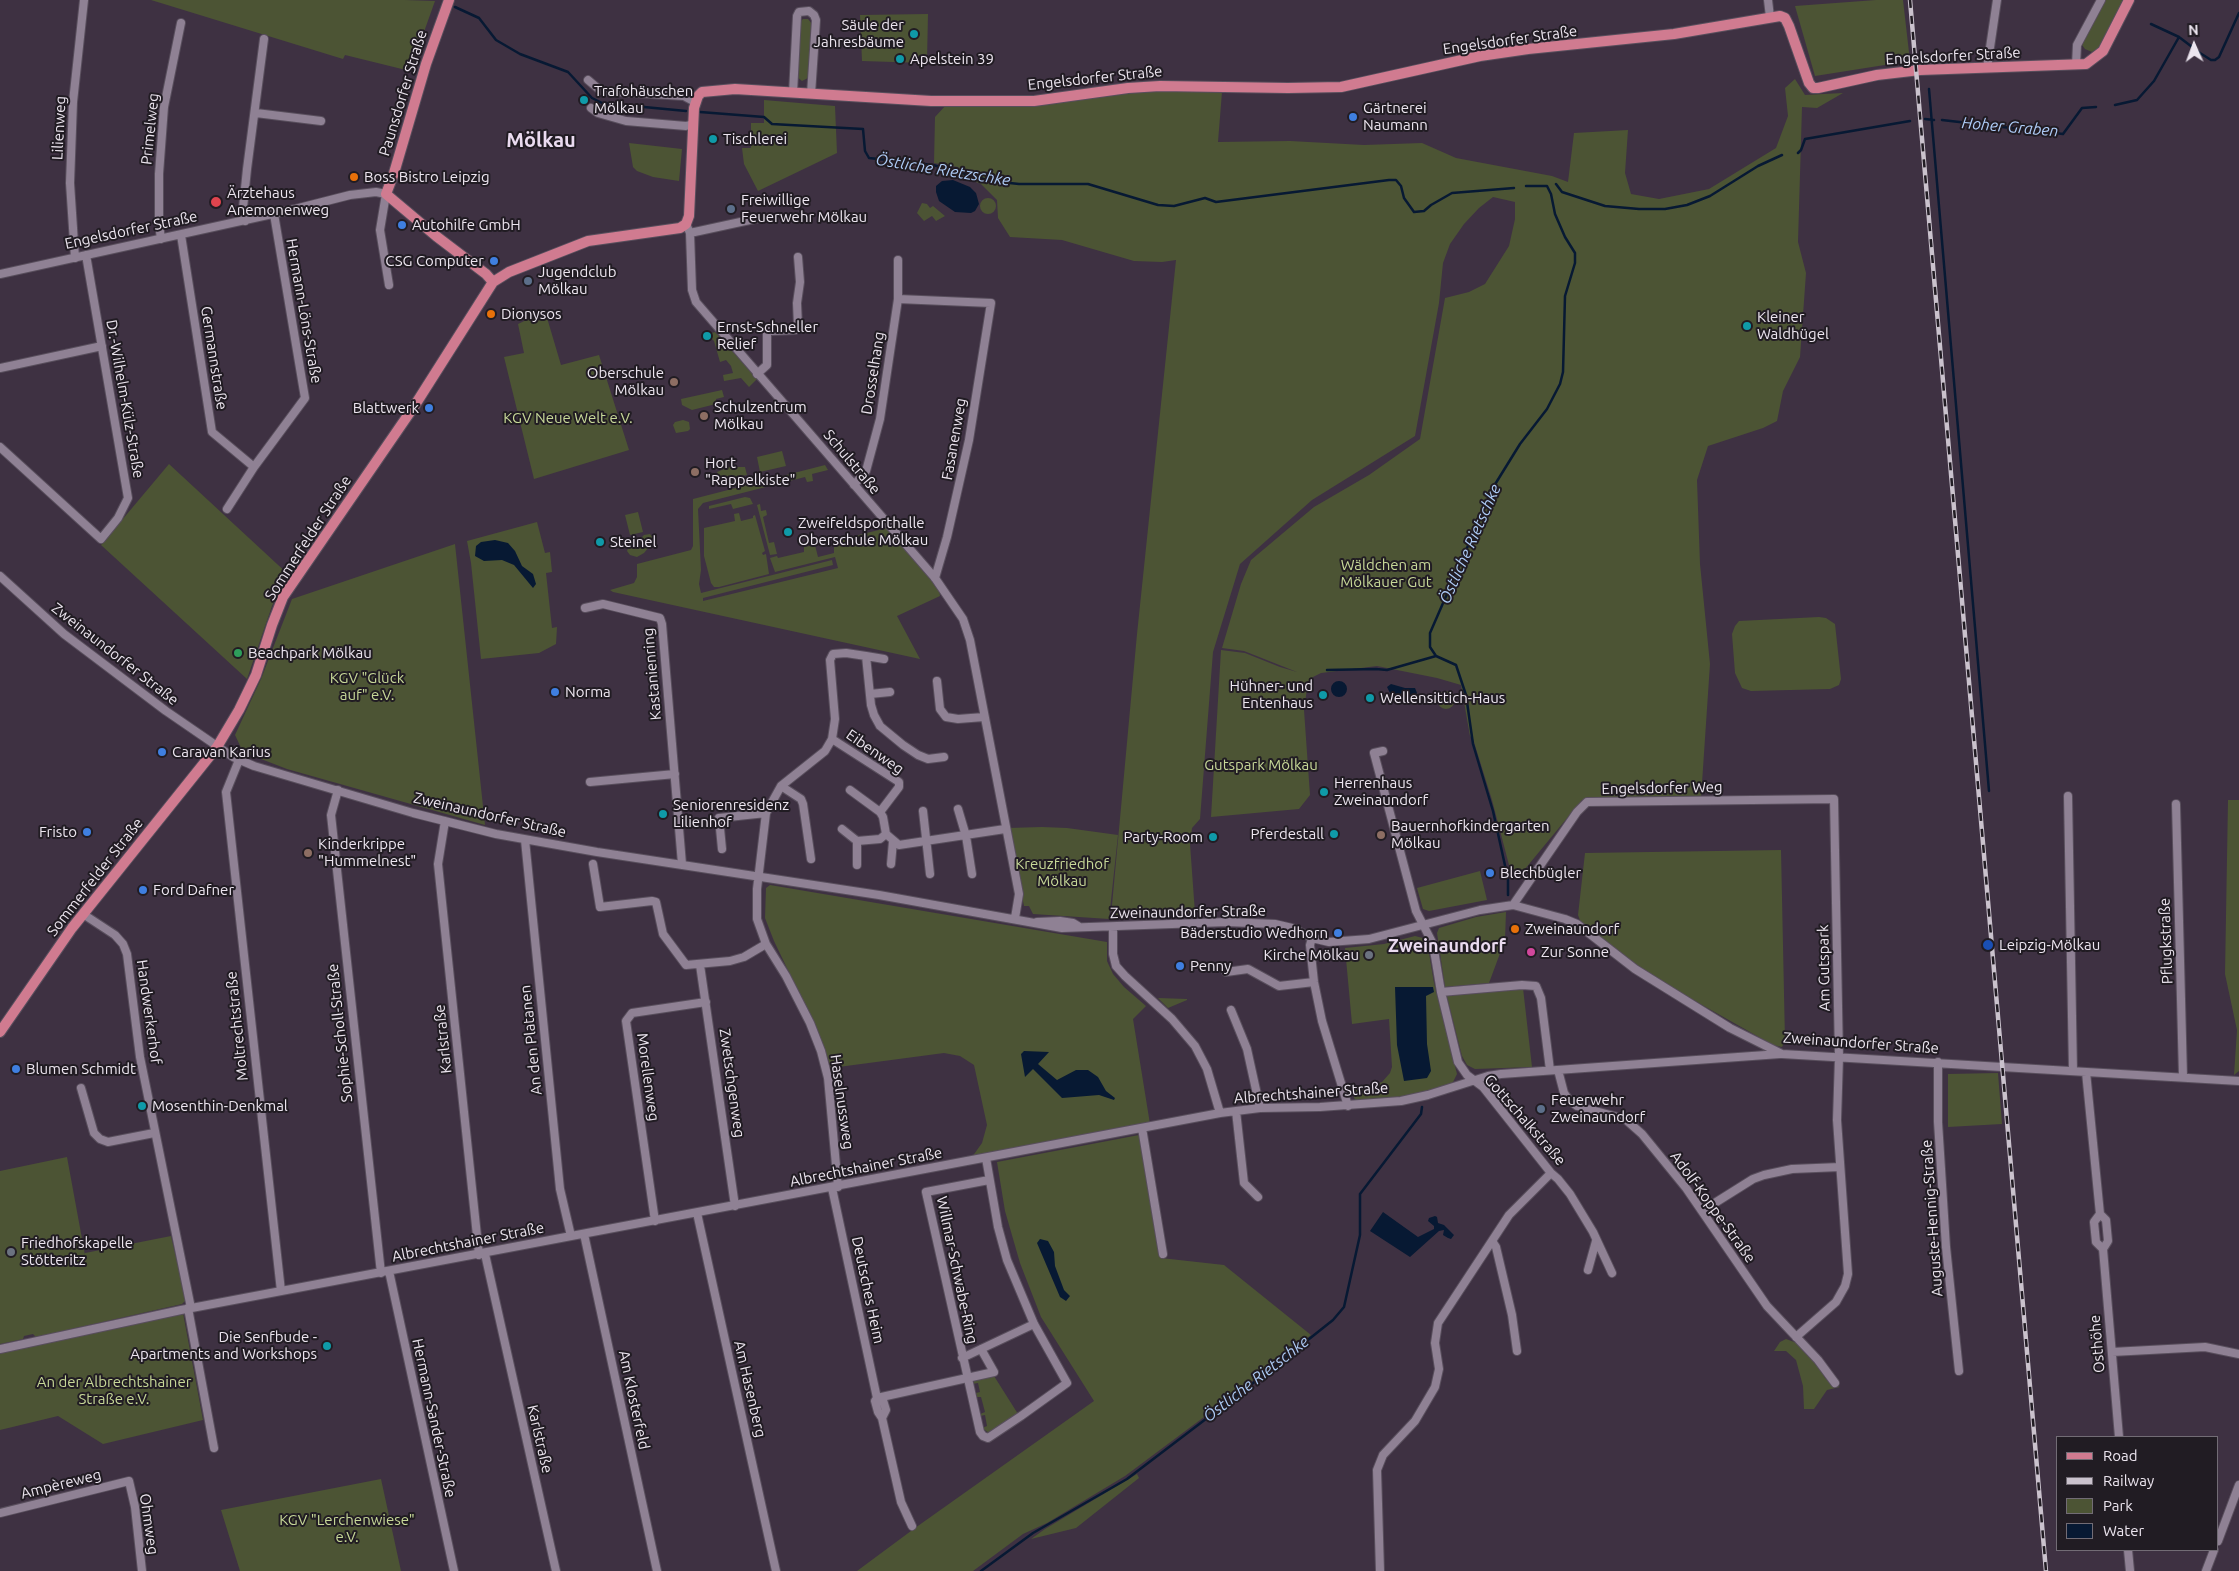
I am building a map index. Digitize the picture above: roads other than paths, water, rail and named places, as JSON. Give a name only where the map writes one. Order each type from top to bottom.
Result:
[{"type":"main road","name":"Paunsdorfer Straße","points":[[386,194],[435,38],[449,0]]},
{"type":"main road","name":"Engelsdorfer Straße","points":[[694,112],[702,92],[710,90],[735,89],[931,101],[1034,100],[1128,88],[1160,86],[1312,88],[1342,86],[1480,56],[1528,49],[1674,34],[1780,16],[1785,18],[1809,83],[1815,88],[1877,75],[1920,70],[2086,64],[2103,51],[2129,0]]},
{"type":"main road","points":[[386,194],[436,236],[486,274],[493,282],[509,272],[588,241],[675,229],[688,229],[694,112]]},
{"type":"main road","name":"Sommerfelder Straße","points":[[0,1032],[84,914],[217,747],[239,710],[256,675],[283,598],[415,406],[493,282]]},
{"type":"street","name":"Lilienweg","points":[[75,258],[71,175],[74,102],[84,0]]},
{"type":"street","points":[[1768,0],[1770,17]]},
{"type":"street","points":[[1987,68],[1997,0]]},
{"type":"street","points":[[2076,64],[2077,45],[2100,0]]},
{"type":"street","points":[[793,92],[797,16],[800,12],[809,11],[816,20],[811,94]]},
{"type":"street","name":"Primelweg","points":[[161,239],[159,224],[159,174],[164,107],[181,23]]},
{"type":"street","points":[[245,220],[243,208],[264,39]]},
{"type":"street","points":[[588,80],[601,91],[684,96],[694,112],[686,126],[626,120],[598,112],[591,108]]},
{"type":"street","points":[[256,113],[321,121]]},
{"type":"street","name":"Engelsdorfer Straße","points":[[0,274],[274,214],[360,193],[376,192],[386,194]]},
{"type":"street","points":[[386,194],[380,230],[389,285]]},
{"type":"street","name":"Hermann-Löns-Straße","points":[[227,509],[305,398],[274,214]]},
{"type":"street","points":[[688,229],[759,218]]},
{"type":"street","name":"Schulstraße","points":[[688,229],[692,290],[696,302],[935,578],[959,611],[966,626],[1019,894],[1015,918]]},
{"type":"street","name":"Germannstraße","points":[[181,234],[212,432],[254,468]]},
{"type":"street","name":"Dr.-Wilhelm-Külz-Straße","points":[[0,447],[101,538],[118,518],[128,498],[86,255]]},
{"type":"street","points":[[757,374],[767,365],[767,334],[769,331],[795,330],[798,326],[797,303],[800,282],[798,257]]},
{"type":"street","name":"Drosselhang","points":[[854,485],[866,471],[880,419],[898,299],[898,260]]},
{"type":"street","name":"Fasanenweg","points":[[898,299],[990,303],[969,440],[947,537],[935,578]]},
{"type":"street","points":[[0,368],[102,346]]},
{"type":"street","name":"Zweinaundorfer Straße","points":[[0,576],[64,634],[166,711],[239,760],[445,821],[525,840],[1037,922],[1066,922],[1078,926],[1113,927],[1227,922],[1266,924],[1292,928],[1312,938],[1329,942],[1365,940],[1480,910],[1513,905],[1549,914],[1577,924],[1635,969],[1730,1028],[1782,1054],[2239,1081]]},
{"type":"street","name":"Kastanienring","points":[[585,608],[603,604],[660,618],[682,864]]},
{"type":"street","points":[[722,849],[720,818],[766,813],[781,786],[825,751],[832,739],[835,720],[830,660],[834,654],[846,653],[884,659]]},
{"type":"street","points":[[866,656],[870,694],[877,721],[892,737],[918,754],[928,758],[944,757]]},
{"type":"street","points":[[937,682],[940,709],[946,717],[955,719],[984,717]]},
{"type":"street","points":[[870,694],[890,692]]},
{"type":"street","name":"Eibenweg","points":[[832,739],[899,782],[899,788],[880,812]]},
{"type":"street","name":"Gottschalkstraße","points":[[1383,751],[1374,753],[1416,911],[1433,944],[1440,992],[1458,1062],[1462,1069],[1483,1087],[1580,1208],[1612,1273]]},
{"type":"street","name":"Moltrechtstraße","points":[[239,760],[226,792],[281,1291]]},
{"type":"street","points":[[590,782],[675,774]]},
{"type":"street","points":[[781,786],[801,800],[803,804],[811,859]]},
{"type":"street","name":"Sophie-Scholl-Straße","points":[[338,790],[331,816],[381,1273]]},
{"type":"street","points":[[850,790],[880,812],[883,817],[886,834],[893,841],[902,845],[1005,829]]},
{"type":"street","points":[[2068,796],[2073,1071]]},
{"type":"street","name":"Engelsdorfer Weg","points":[[1513,905],[1577,812],[1587,802],[1834,799]]},
{"type":"street","name":"Am Gutspark","points":[[1796,1338],[1836,1302],[1845,1286],[1848,1268],[1837,1120],[1838,1057],[1834,799]]},
{"type":"street","name":"Pflugkstraße","points":[[2176,804],[2183,1077]]},
{"type":"street","points":[[958,809],[966,836],[972,874]]},
{"type":"street","points":[[923,811],[930,874]]},
{"type":"street","name":"Haselnussweg","points":[[766,813],[756,909],[766,944],[786,976],[810,1023],[821,1051],[828,1078],[835,1187]]},
{"type":"street","name":"Karlstraße","points":[[445,821],[438,864],[482,1254],[556,1571]]},
{"type":"street","points":[[842,829],[857,841],[880,839],[886,834]]},
{"type":"street","name":"An den Platanen","points":[[525,840],[560,1189],[571,1236]]},
{"type":"street","points":[[857,841],[857,865]]},
{"type":"street","points":[[891,864],[893,841]]},
{"type":"street","points":[[593,864],[600,907],[656,902],[661,930],[686,965],[735,960],[766,944]]},
{"type":"street","name":"Handwerkerhof","points":[[84,914],[114,935],[123,944],[127,954],[140,1057],[190,1308]]},
{"type":"street","points":[[1113,927],[1113,954],[1116,966],[1172,1019],[1195,1046],[1208,1069],[1220,1113]]},
{"type":"street","points":[[1312,938],[1310,945],[1314,982],[1322,1021],[1348,1106]]},
{"type":"street","name":"Zwetschgenweg","points":[[700,965],[735,1206]]},
{"type":"street","points":[[1226,972],[1248,969],[1279,986],[1314,982]]},
{"type":"street","points":[[1440,992],[1522,985],[1536,986],[1541,998],[1554,1070]]},
{"type":"street","name":"Morellenweg","points":[[655,1221],[626,1021],[632,1013],[706,1002]]},
{"type":"street","points":[[1231,1010],[1247,1049],[1260,1108]]},
{"type":"street","name":"Albrechtshainer Straße","points":[[0,1349],[190,1308],[1236,1110],[1348,1106],[1401,1101],[1428,1095],[1488,1076],[1782,1054]]},
{"type":"street","name":"Auguste-Hennig-Straße","points":[[1938,1062],[1938,1122],[1946,1238],[1959,1371]]},
{"type":"street","name":"Adolf-Koppe-Straße","points":[[1554,1070],[1564,1093],[1577,1106],[1625,1119],[1642,1134],[1686,1188],[1767,1306],[1818,1360],[1835,1383]]},
{"type":"street","name":"Osthöhe","points":[[2086,1072],[2100,1214],[2106,1220],[2108,1241],[2103,1249],[2119,1436]]},
{"type":"street","points":[[81,1088],[94,1133],[100,1139],[108,1142],[154,1132]]},
{"type":"street","points":[[1236,1110],[1244,1183],[1258,1197]]},
{"type":"street","points":[[1142,1128],[1163,1254]]},
{"type":"street","name":"Willmar-Schwabe-Ring","points":[[986,1158],[998,1227],[1007,1260],[1034,1324],[1067,1383],[988,1438],[980,1432],[926,1192],[989,1180]]},
{"type":"street","points":[[1702,1211],[1753,1179],[1764,1175],[1792,1169],[1840,1166]]},
{"type":"street","points":[[1380,1571],[1377,1470],[1384,1455],[1415,1422],[1432,1395],[1439,1369],[1435,1343],[1438,1323],[1510,1215],[1551,1173]]},
{"type":"street","name":"Deutsches Heim","points":[[835,1187],[880,1397],[875,1401],[882,1418],[901,1502],[912,1526]]},
{"type":"street","name":"Am Hasenberg","points":[[696,1213],[776,1571]]},
{"type":"street","name":"Osthöhe","points":[[2100,1214],[2094,1222],[2096,1242],[2103,1249]]},
{"type":"street","name":"Am Klosterfeld","points":[[584,1234],[657,1571]]},
{"type":"street","points":[[1492,1241],[1496,1247],[1512,1316],[1517,1351]]},
{"type":"street","points":[[1588,1270],[1596,1241]]},
{"type":"street","name":"Hermann-Sander-Straße","points":[[389,1271],[454,1571]]},
{"type":"street","points":[[190,1308],[214,1448]]},
{"type":"street","name":"Willmar-Schwabe-Ring","points":[[962,1358],[1034,1324]]},
{"type":"street","points":[[2112,1352],[2205,1347],[2239,1354]]},
{"type":"street","name":"Willmar-Schwabe-Ring","points":[[967,1379],[994,1372],[981,1349]]},
{"type":"street","points":[[880,1397],[967,1379]]},
{"type":"street","name":"Ampèreweg","points":[[0,1513],[129,1482]]},
{"type":"street","name":"Ohmweg","points":[[129,1482],[135,1507],[142,1571]]},
{"type":"street","points":[[2219,1538],[2239,1485]]},
{"type":"street","points":[[2128,1551],[2130,1571]]},
{"type":"street","points":[[2206,1571],[2214,1551]]},
{"type":"water","points":[[953,180],[970,187],[976,193],[979,204],[975,211],[971,213],[955,212],[939,201],[936,186],[942,181]]},
{"type":"water","points":[[495,540],[508,543],[515,551],[522,566],[533,574],[536,584],[533,588],[514,565],[502,560],[484,561],[475,556],[476,546],[481,542]]},
{"type":"water","points":[[1339,681],[1347,689],[1339,697],[1331,689]]},
{"type":"water","points":[[1391,684],[1405,688],[1415,688],[1417,693],[1414,699],[1408,703],[1393,699],[1387,687]]},
{"type":"water","points":[[1395,987],[1433,987],[1434,992],[1426,996],[1427,1044],[1431,1071],[1427,1078],[1404,1081],[1397,1045]]},
{"type":"water","points":[[1024,1051],[1049,1052],[1038,1064],[1057,1080],[1076,1070],[1088,1070],[1098,1077],[1106,1091],[1115,1098],[1114,1100],[1099,1095],[1062,1098],[1033,1069],[1025,1077],[1021,1054]]},
{"type":"water","points":[[1383,1212],[1418,1237],[1434,1229],[1434,1226],[1428,1221],[1429,1218],[1435,1216],[1438,1223],[1444,1225],[1454,1235],[1451,1239],[1443,1235],[1444,1230],[1439,1231],[1410,1257],[1370,1231]]},
{"type":"water","points":[[1040,1239],[1048,1241],[1054,1252],[1055,1266],[1064,1290],[1070,1296],[1066,1301],[1060,1297],[1037,1243]]},
{"type":"waterway","name":"Östliche Rietzschke","points":[[455,7],[479,18],[496,40],[520,54],[568,72],[592,98],[602,103],[686,111]]},
{"type":"waterway","name":"Hoher Graben","points":[[2115,105],[2137,100],[2154,81],[2179,37],[2200,53],[2211,60],[2215,60],[2219,57],[2239,13]]},
{"type":"waterway","points":[[2151,24],[2179,37]]},
{"type":"waterway","points":[[1929,89],[1989,791]]},
{"type":"waterway","name":"Hoher Graben","points":[[1942,120],[2063,134],[2082,108],[2096,107]]},
{"type":"waterway","name":"Östliche Rietzschke","points":[[700,112],[764,117],[772,124],[863,129],[865,151],[869,158],[933,165],[991,181],[1019,184],[1088,184],[1158,205],[1174,206],[1205,198],[1216,202],[1396,180],[1401,186],[1404,198],[1414,212],[1424,211],[1452,193],[1514,188]]},
{"type":"waterway","points":[[1925,119],[1934,120]]},
{"type":"waterway","name":"Hoher Graben","points":[[1798,153],[1805,139],[1910,121]]},
{"type":"waterway","name":"Hoher Graben","points":[[1556,184],[1562,192],[1605,206],[1665,209],[1687,205],[1710,196],[1758,166],[1782,155]]},
{"type":"waterway","name":"Östliche Rietschke","points":[[1508,895],[1508,879],[1493,811],[1473,744],[1466,695],[1456,665],[1436,656],[1430,647],[1430,633],[1494,486],[1520,444],[1547,409],[1560,384],[1563,372],[1565,296],[1575,263],[1575,253],[1565,237],[1555,214],[1551,194],[1547,186],[1526,186]]},
{"type":"waterway","name":"Östliche Rietzschke","points":[[1327,670],[1387,670],[1436,656]]},
{"type":"waterway","name":"Östliche Rietschke","points":[[981,1571],[1033,1533],[1127,1479],[1333,1320],[1344,1307],[1360,1235],[1360,1194],[1421,1114],[1422,1107]]},
{"type":"railway","points":[[1910,0],[2046,1571]]},
{"type":"place","name":"Säule der Jahresbäume","points":[[914,34]]},
{"type":"place","name":"Apelstein 39","points":[[900,59]]},
{"type":"place","name":"Trafohäuschen Mölkau","points":[[584,100]]},
{"type":"place","name":"Gärtnerei Naumann","points":[[1353,117]]},
{"type":"place","name":"Tischlerei","points":[[713,139]]},
{"type":"place","name":"Boss Bistro Leipzig","points":[[354,177]]},
{"type":"place","name":"Ärztehaus Anemonenweg","points":[[216,202]]},
{"type":"place","name":"Freiwillige Feuerwehr Mölkau","points":[[731,209]]},
{"type":"place","name":"Autohilfe GmbH","points":[[402,225]]},
{"type":"place","name":"CSG Computer","points":[[494,261]]},
{"type":"place","name":"Jugendclub Mölkau","points":[[528,281]]},
{"type":"place","name":"Dionysos","points":[[491,314]]},
{"type":"place","name":"Kleiner Waldhügel","points":[[1747,326]]},
{"type":"place","name":"Ernst-Schneller Relief","points":[[707,336]]},
{"type":"place","name":"Oberschule Mölkau","points":[[674,382]]},
{"type":"place","name":"Blattwerk","points":[[429,408]]},
{"type":"place","name":"Schulzentrum Mölkau","points":[[704,416]]},
{"type":"place","name":"Hort \"Rappelkiste\"","points":[[695,472]]},
{"type":"place","name":"Zweifeldsporthalle Oberschule Mölkau","points":[[788,532]]},
{"type":"place","name":"Steinel","points":[[600,542]]},
{"type":"place","name":"Beachpark Mölkau","points":[[238,653]]},
{"type":"place","name":"Norma","points":[[555,692]]},
{"type":"place","name":"Hühner- und Entenhaus","points":[[1323,695]]},
{"type":"place","name":"Wellensittich-Haus","points":[[1370,698]]},
{"type":"place","name":"Caravan Karius","points":[[162,752]]},
{"type":"place","name":"Herrenhaus Zweinaundorf","points":[[1324,792]]},
{"type":"place","name":"Seniorenresidenz Lilienhof","points":[[663,814]]},
{"type":"place","name":"Fristo","points":[[87,832]]},
{"type":"place","name":"Pferdestall","points":[[1334,834]]},
{"type":"place","name":"Bauernhofkindergarten Mölkau","points":[[1381,835]]},
{"type":"place","name":"Party-Room","points":[[1213,837]]},
{"type":"place","name":"Kinderkrippe \"Hummelnest\"","points":[[308,853]]},
{"type":"place","name":"Blechbügler","points":[[1490,873]]},
{"type":"place","name":"Ford Dafner","points":[[143,890]]},
{"type":"place","name":"Zweinaundorf","points":[[1515,929]]},
{"type":"place","name":"Bäderstudio Wedhorn","points":[[1338,933]]},
{"type":"place","name":"Leipzig-Mölkau","points":[[1988,945]]},
{"type":"place","name":"Zur Sonne","points":[[1531,952]]},
{"type":"place","name":"Kirche Mölkau","points":[[1369,955]]},
{"type":"place","name":"Penny","points":[[1180,966]]},
{"type":"place","name":"Blumen Schmidt","points":[[16,1069]]},
{"type":"place","name":"Mosenthin-Denkmal","points":[[142,1106]]},
{"type":"place","name":"Feuerwehr Zweinaundorf","points":[[1541,1109]]},
{"type":"place","name":"Friedhofskapelle Stötteritz","points":[[11,1252]]},
{"type":"place","name":"Die Senfbude - Apartments and Workshops","points":[[327,1346]]},
{"type":"district","name":"Mölkau","points":[[541,140]]},
{"type":"district","name":"Zweinaundorf","points":[[1447,946]]},
{"type":"park label","name":"KGV Neue Welt e.V.","points":[[568,418]]},
{"type":"park label","name":"Wäldchen am Mölkauer Gut","points":[[1386,574]]},
{"type":"park label","name":"KGV \"Glück auf\" e.V.","points":[[367,686]]},
{"type":"park label","name":"Gutspark Mölkau","points":[[1261,765]]},
{"type":"park label","name":"Kreuzfriedhof Mölkau","points":[[1062,872]]},
{"type":"park label","name":"An der Albrechtshainer Straße e.V.","points":[[114,1390]]},
{"type":"park label","name":"KGV \"Lerchenwiese\" e.V.","points":[[347,1528]]}]
